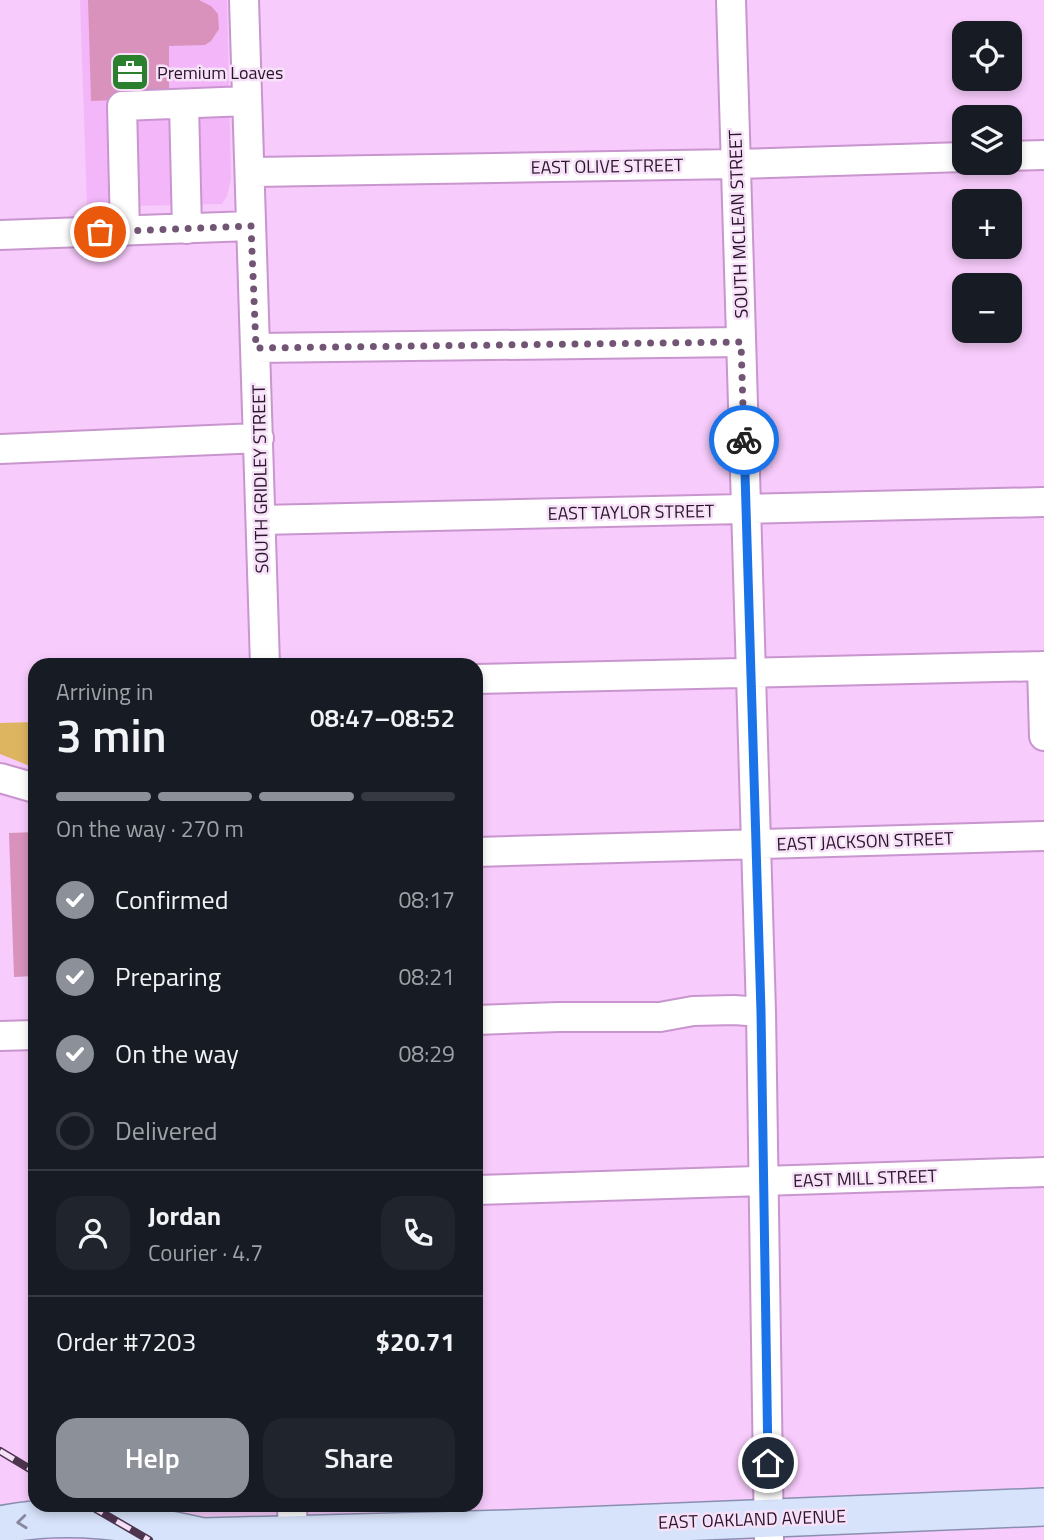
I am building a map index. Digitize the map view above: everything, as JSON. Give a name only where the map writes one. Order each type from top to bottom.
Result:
[{"type":"main road","name":"EAST OAKLAND AVENUE","points":[[0,1525],[63,1518],[92,1520],[159,1527],[191,1539],[293,1527],[768,1529],[1044,1507]]},
{"type":"street","name":"SOUTH GRIDLEY STREET","points":[[244,0],[265,658]]},
{"type":"street","name":"SOUTH MCLEAN STREET","points":[[731,0],[761,1012],[768,1529]]},
{"type":"street","points":[[125,231],[122,106],[247,101]]},
{"type":"street","points":[[184,104],[187,229]]},
{"type":"street","points":[[1022,156],[1044,155]]},
{"type":"street","name":"EAST OLIVE STREET","points":[[250,172],[736,164],[952,157]]},
{"type":"street","points":[[0,235],[251,226]]},
{"type":"street","points":[[256,348],[741,342]]},
{"type":"street","points":[[0,449],[259,439]]},
{"type":"street","name":"EAST TAYLOR STREET","points":[[261,520],[1044,502]]},
{"type":"street","points":[[483,679],[1043,666],[1044,736]]},
{"type":"street","points":[[0,778],[28,787]]},
{"type":"street","name":"EAST JACKSON STREET","points":[[483,852],[1044,836]]},
{"type":"street","points":[[483,1020],[660,1017],[693,1012],[761,1012]]},
{"type":"street","points":[[0,1036],[28,1035]]},
{"type":"street","name":"EAST MILL STREET","points":[[483,1190],[1044,1172]]},
{"type":"shaded area","points":[[80,0],[227,0],[231,178],[227,196],[222,204],[87,207]]},
{"type":"shaded area","points":[[28,722],[28,765],[0,754],[0,723]]},
{"type":"building","name":"Premium Loaves","points":[[88,0],[199,0],[211,6],[218,14],[219,29],[205,45],[169,46],[169,98],[91,101]]},
{"type":"building","points":[[28,832],[28,976],[14,977],[9,833]]},
{"type":"railway","points":[[0,1451],[28,1468]]},
{"type":"railway","points":[[101,1512],[149,1540]]},
{"type":"way so far","points":[[100,232],[251,226],[256,348],[741,342],[744,440]]},
{"type":"place","name":"Premium Loaves","points":[[130,72]]},
{"type":"route","points":[[744,440],[761,1012],[768,1463]]}]
